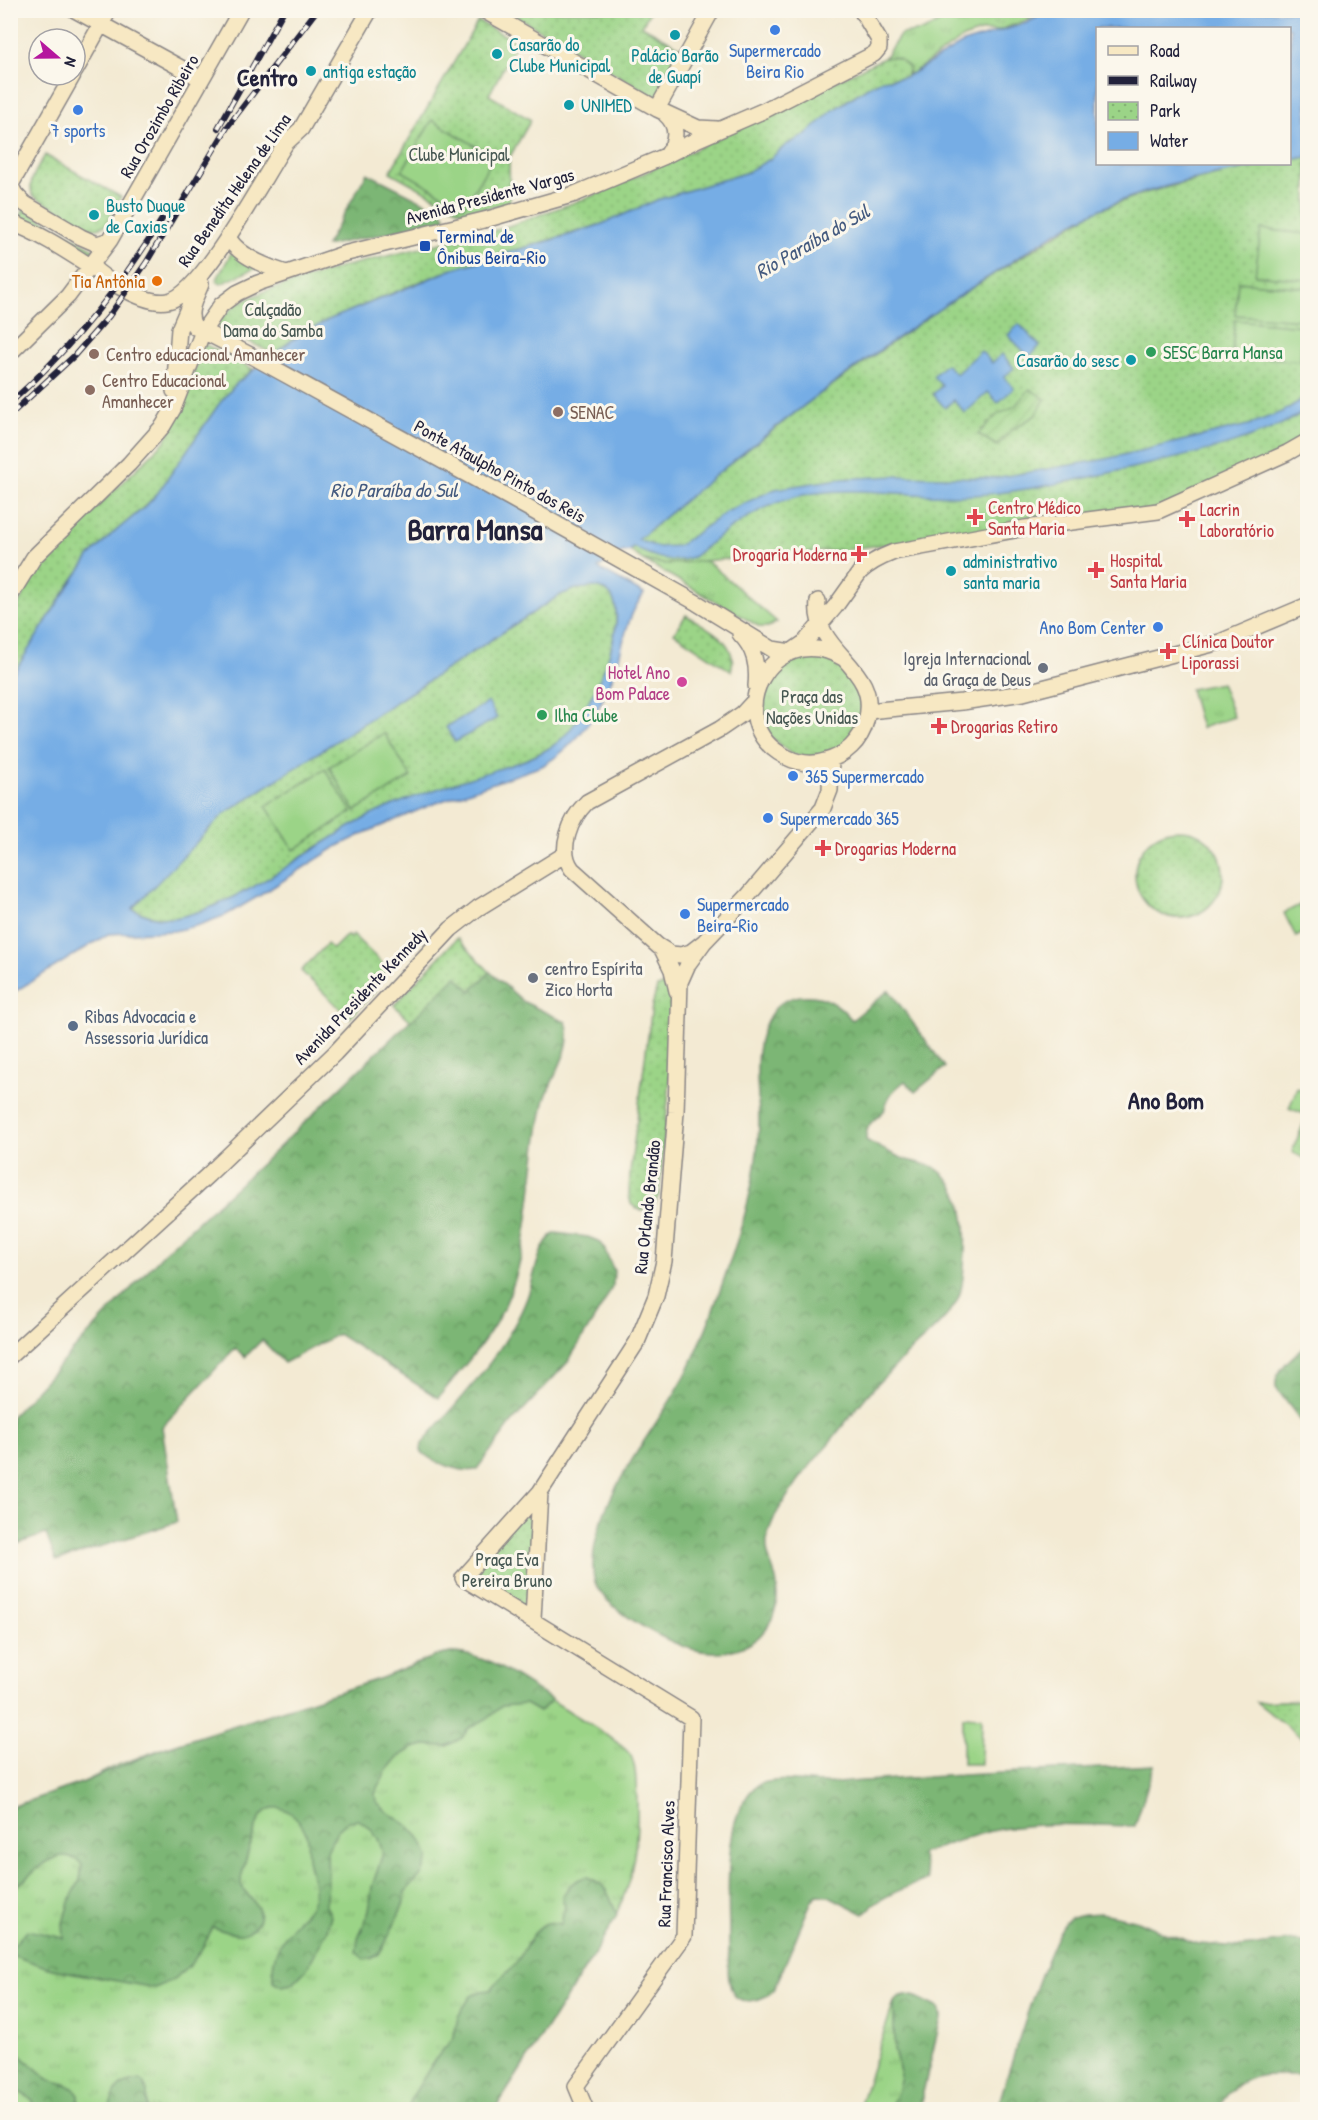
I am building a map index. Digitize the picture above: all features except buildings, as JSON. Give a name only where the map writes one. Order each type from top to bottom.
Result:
[{"type":"street","points":[[75,10],[201,79]]},
{"type":"street","points":[[87,49],[109,10]]},
{"type":"street","name":"Rua Orozimbo Ribeiro","points":[[10,353],[68,296],[110,240],[241,10]]},
{"type":"street","name":"Rua Benedita Helena de Lima","points":[[91,267],[118,286],[154,301],[167,302],[181,296],[228,237],[286,142],[302,129],[370,10]]},
{"type":"street","points":[[483,10],[657,109],[698,128],[719,129]]},
{"type":"street","points":[[657,109],[712,10]]},
{"type":"street","name":"Avenida Presidente Vargas","points":[[10,596],[34,557],[129,464],[159,431],[209,334],[221,305],[237,293],[286,273],[373,246],[545,204],[596,186],[667,155],[719,129],[765,110],[877,52],[879,40],[861,10]]},
{"type":"street","points":[[66,87],[11,185],[21,201],[81,237],[97,244],[110,240]]},
{"type":"street","points":[[657,109],[670,119],[674,127],[674,141],[667,155]]},
{"type":"street","points":[[10,222],[55,244],[91,267]]},
{"type":"street","points":[[228,237],[236,248],[269,267],[286,273]]},
{"type":"street","points":[[172,409],[179,330],[217,253]]},
{"type":"street","points":[[201,284],[191,316],[193,325],[209,334]]},
{"type":"street","name":"Ponte Ataulpho Pinto dos Reis","points":[[209,334],[697,603],[767,647],[781,652],[791,652]]},
{"type":"street","points":[[704,942],[681,955],[674,955],[662,949],[572,869],[564,855],[574,819],[587,802],[720,729],[742,714],[754,698],[758,684],[771,665],[804,643],[868,564],[887,555],[1025,528],[1158,511],[1287,453],[1308,441]]},
{"type":"street","points":[[730,623],[746,639],[755,657],[756,722],[772,748],[800,762],[831,760],[849,748],[862,732],[868,711],[868,701],[863,681],[829,641],[820,626],[818,601]]},
{"type":"street","points":[[868,711],[962,702],[1023,693],[1220,642],[1308,605]]},
{"type":"street","points":[[791,652],[815,648],[830,651],[843,658]]},
{"type":"street","points":[[679,1003],[682,977],[704,942],[747,897],[820,813],[830,790],[831,760]]},
{"type":"street","name":"Avenida Presidente Kennedy","points":[[10,1356],[200,1182],[335,1053],[451,929],[478,908],[564,855]]},
{"type":"street","points":[[662,949],[672,970],[679,1003]]},
{"type":"street","name":"Rua Orlando Brandão","points":[[540,1492],[533,1620],[463,1578],[540,1492],[636,1342],[656,1296],[664,1261],[670,1202],[676,1112],[679,1003]]},
{"type":"street","name":"Rua Francisco Alves","points":[[533,1620],[691,1718],[684,1936],[576,2086],[586,2109]]},
{"type":"green space","points":[[507,11],[650,11],[642,26],[685,50],[657,98]]},
{"type":"green space","points":[[958,11],[997,13],[1045,11],[997,31],[983,31],[963,38],[906,77],[909,72],[884,58],[901,34],[924,31]]},
{"type":"green space","name":"Clube Municipal","points":[[478,21],[517,42],[489,95],[531,120],[509,158],[510,203],[464,213],[390,172]]},
{"type":"green space","name":"Calçadão Dama do Samba","points":[[893,57],[909,67],[906,77],[891,78],[868,87],[832,111],[812,131],[786,145],[770,159],[748,172],[657,200],[602,224],[453,269],[328,320],[273,354],[215,324],[238,303],[266,291],[346,266],[500,229],[595,195],[669,162],[884,58]]},
{"type":"green space","points":[[432,120],[494,157],[464,207],[402,171]]},
{"type":"green space","points":[[45,155],[121,197],[106,225],[95,229],[90,228],[33,196],[32,180]]},
{"type":"green space","name":"SESC Barra Mansa","points":[[1307,157],[1307,440],[1158,510],[842,550],[664,564],[643,560],[630,551],[637,541],[690,495],[809,402],[948,303],[1093,212],[1145,193],[1229,172],[1268,165],[1291,165],[1291,160]]},
{"type":"green space","points":[[367,173],[442,211],[445,216],[443,221],[326,246]]},
{"type":"green space","points":[[24,209],[94,249],[89,257],[20,218]]},
{"type":"green space","points":[[1261,229],[1307,234],[1307,280],[1255,275]]},
{"type":"green space","points":[[233,250],[260,266],[221,284],[216,281]]},
{"type":"green space","points":[[1238,282],[1307,288],[1304,320],[1235,315]]},
{"type":"green space","points":[[1235,320],[1303,326],[1300,361],[1232,355]]},
{"type":"green space","points":[[204,344],[253,369],[225,397],[157,494],[105,541],[78,572],[11,679],[11,620],[35,572],[49,554],[164,442],[174,424]]},
{"type":"green space","points":[[1030,389],[1045,399],[1036,415],[1013,429],[997,446],[978,434],[997,415],[1015,406]]},
{"type":"green space","points":[[643,560],[664,564],[707,561],[777,622],[768,627],[760,627]]},
{"type":"green space","name":"Ilha Clube","points":[[595,587],[612,596],[616,614],[615,632],[591,697],[569,731],[558,742],[529,758],[442,788],[359,824],[315,848],[257,885],[209,908],[184,916],[163,918],[150,916],[131,908],[224,814],[560,595],[576,589]]},
{"type":"green space","points":[[686,615],[712,631],[726,644],[733,661],[731,671],[674,633]]},
{"type":"green space","name":"Praça das Nações Unidas","points":[[810,654],[844,665],[863,697],[861,724],[844,747],[818,758],[791,754],[770,736],[762,719],[761,701],[766,683],[784,663]]},
{"type":"green space","points":[[1221,683],[1234,717],[1201,728],[1190,689]]},
{"type":"green space","points":[[384,733],[411,777],[355,811],[329,767]]},
{"type":"green space","points":[[325,769],[352,812],[294,850],[266,806]]},
{"type":"green space","points":[[1179,830],[1196,833],[1210,843],[1220,857],[1223,874],[1220,891],[1210,905],[1196,915],[1179,918],[1162,915],[1148,905],[1138,891],[1135,874],[1138,857],[1148,843],[1162,833]]},
{"type":"green space","points":[[1307,901],[1307,931],[1296,937],[1284,913]]},
{"type":"green space","points":[[347,935],[350,938],[353,935],[388,969],[372,987],[375,991],[350,1018],[301,971],[327,944],[333,949]]},
{"type":"green space","points":[[457,938],[490,972],[471,991],[456,976],[411,1021],[394,1005]]},
{"type":"green space","points":[[490,972],[524,1002],[566,1022],[568,1042],[544,1103],[526,1231],[514,1281],[499,1318],[475,1353],[438,1398],[338,1334],[284,1363],[262,1340],[245,1357],[235,1348],[162,1427],[177,1522],[56,1561],[46,1534],[11,1546],[11,1417],[166,1251],[271,1155],[456,976],[471,991]]},
{"type":"green space","points":[[666,984],[672,987],[676,1015],[659,1195],[652,1208],[642,1210],[631,1204],[630,1172],[652,1006],[657,987]]},
{"type":"green space","points":[[889,990],[945,1067],[915,1092],[905,1081],[897,1088],[891,1094],[884,1111],[869,1126],[866,1140],[902,1158],[934,1167],[951,1182],[964,1216],[964,1271],[960,1294],[944,1319],[864,1399],[804,1473],[777,1512],[767,1541],[777,1586],[776,1607],[770,1624],[759,1637],[746,1646],[729,1651],[712,1652],[693,1649],[645,1628],[615,1607],[600,1592],[593,1570],[595,1544],[602,1518],[628,1467],[687,1372],[707,1327],[734,1250],[747,1203],[756,1155],[759,1123],[758,1051],[761,1037],[773,1011],[786,1000],[794,997],[820,997],[840,1007],[852,1020]]},
{"type":"green space","points":[[1297,1088],[1307,1092],[1307,1115],[1289,1108]]},
{"type":"green space","points":[[1307,1115],[1307,1160],[1292,1152]]},
{"type":"green space","points":[[556,1233],[588,1237],[598,1241],[604,1248],[614,1271],[613,1285],[604,1303],[567,1363],[513,1421],[477,1469],[457,1469],[432,1459],[421,1451],[422,1443],[495,1356],[527,1298],[537,1262],[545,1244]]},
{"type":"green space","points":[[1307,1345],[1307,1429],[1276,1388],[1276,1382],[1281,1369]]},
{"type":"green space","name":"Praça Eva Pereira Bruno","points":[[540,1492],[533,1619],[463,1578]]},
{"type":"green space","points":[[451,1653],[480,1659],[495,1665],[600,1730],[620,1744],[631,1756],[636,1778],[637,1832],[634,1859],[620,1906],[597,1949],[495,2109],[11,2110],[11,1807],[84,1782],[118,1765],[167,1747],[382,1678],[436,1656]]},
{"type":"green space","points":[[451,1653],[464,1654],[491,1663],[552,1700],[539,1712],[525,1704],[502,1706],[488,1718],[469,1728],[462,1738],[447,1746],[425,1745],[413,1748],[398,1757],[387,1770],[375,1794],[376,1801],[386,1811],[410,1827],[419,1837],[429,1857],[422,1874],[405,1892],[404,1903],[379,1954],[364,1959],[356,1952],[383,1853],[371,1829],[359,1820],[348,1821],[337,1831],[327,1851],[328,1885],[325,1904],[331,1915],[326,1933],[306,1970],[292,1984],[282,1986],[273,1981],[278,1948],[286,1934],[310,1907],[314,1896],[307,1841],[302,1825],[290,1813],[276,1808],[268,1810],[258,1822],[241,1881],[243,1889],[259,1912],[257,1923],[253,1929],[243,1934],[213,1927],[197,1956],[183,1972],[166,1983],[155,1988],[52,1969],[11,1955],[11,1948],[27,1930],[64,1938],[63,1923],[69,1902],[80,1880],[82,1864],[72,1857],[53,1858],[11,1889],[11,1807],[84,1782],[167,1747],[382,1678],[436,1656]]},
{"type":"green space","points":[[1307,1700],[1307,1742],[1256,1702]]},
{"type":"green space","points":[[963,1716],[982,1717],[981,1764],[963,1764]]},
{"type":"green space","points":[[1154,1765],[1135,1826],[1034,1825],[1001,1829],[970,1837],[921,1854],[928,1879],[885,1897],[864,1914],[829,1896],[818,1895],[812,1900],[774,1990],[765,1997],[752,2001],[740,1999],[732,1991],[728,1968],[731,1846],[738,1814],[747,1796],[762,1783],[782,1781],[835,1783]]},
{"type":"green space","points":[[587,1877],[603,1887],[617,1915],[495,2109],[408,2109],[412,2097],[434,2061],[454,2037],[458,2017],[471,1996],[481,1991],[491,1990],[518,1960],[531,1938],[543,1925],[561,1924],[565,1906],[562,1898],[564,1894],[575,1882]]},
{"type":"green space","points":[[1101,1913],[1135,1920],[1167,1934],[1199,1944],[1242,1947],[1287,1941],[1307,1942],[1307,2075],[1267,2075],[1245,2080],[1226,2096],[1218,2109],[997,2109],[1040,1977],[1061,1930],[1072,1917]]},
{"type":"green space","points":[[906,1995],[916,1997],[939,2008],[941,2018],[919,2109],[889,2109],[897,2093],[901,2076],[894,2050],[894,2004],[898,1998]]},
{"type":"green space","points":[[900,1996],[916,1997],[939,2008],[941,2015],[919,2109],[858,2110],[894,2002]]},
{"type":"green space","points":[[11,2047],[48,2079],[74,2089],[79,2095],[80,2109],[31,2109],[33,2100],[11,2087]]},
{"type":"green space","points":[[139,2080],[144,2083],[147,2091],[147,2109],[109,2109],[118,2088],[126,2083]]},
{"type":"water","name":"Rio Paraíba do Sul","points":[[1050,11],[1307,11],[1307,157],[1291,160],[1291,27],[1096,27],[1096,165],[1268,165],[1205,177],[1136,195],[1094,212],[1066,227],[892,341],[848,373],[720,471],[638,540],[658,547],[678,546],[728,511],[775,489],[839,479],[896,476],[994,478],[1106,459],[1248,425],[1284,411],[1307,396],[1307,410],[1267,431],[1224,446],[1076,480],[1015,491],[955,496],[855,491],[816,493],[782,501],[750,516],[720,535],[693,557],[670,560],[633,547],[630,551],[622,552],[598,568],[644,594],[631,617],[614,674],[591,720],[569,746],[556,757],[542,766],[433,804],[367,832],[336,847],[226,915],[174,931],[108,934],[11,994],[10,679],[89,557],[157,494],[219,404],[236,384],[292,340],[328,320],[453,269],[572,234],[602,224],[657,200],[748,172],[770,159],[786,145],[806,135],[832,111],[868,87],[882,80],[906,77],[963,43],[1026,23]],"holes":[[[595,587],[612,596],[616,614],[610,653],[602,675],[580,715],[569,731],[549,749],[516,763],[428,792],[372,815],[253,887],[208,908],[171,918],[151,916],[132,909],[224,814],[560,595],[576,589]]]},
{"type":"water","points":[[1019,324],[1040,346],[1029,357],[1008,335]]},
{"type":"water","points":[[981,351],[992,363],[1002,354],[1014,368],[1004,377],[1014,388],[998,403],[988,392],[965,413],[954,400],[945,408],[933,394],[942,386],[933,376],[946,364],[956,374]]},
{"type":"water","points":[[488,702],[497,718],[455,742],[446,727]]},
{"type":"railway","points":[[218,128],[284,10]]},
{"type":"railway","points":[[10,415],[74,356],[109,316],[146,263],[228,126],[317,10]]},
{"type":"railway","points":[[10,403],[55,359],[97,311],[135,261],[169,208]]},
{"type":"place","name":"Supermercado Beira Rio","points":[[775,30]]},
{"type":"place","name":"Palácio Barão de Guapí","points":[[675,35]]},
{"type":"place","name":"Casarão do Clube Municipal","points":[[497,54]]},
{"type":"place","name":"antiga estação","points":[[311,71]]},
{"type":"place","name":"UNIMED","points":[[569,105]]},
{"type":"place","name":"7 sports","points":[[78,110]]},
{"type":"place","name":"Busto Duque de Caxias","points":[[94,215]]},
{"type":"place","name":"Terminal de Ônibus Beira-Rio","points":[[425,246]]},
{"type":"place","name":"Tia Antônia","points":[[157,281]]},
{"type":"place","name":"SESC Barra Mansa","points":[[1151,352]]},
{"type":"place","name":"Centro educacional Amanhecer","points":[[94,354]]},
{"type":"place","name":"Casarão do sesc","points":[[1131,360]]},
{"type":"place","name":"Centro Educacional Amanhecer","points":[[90,390]]},
{"type":"place","name":"SENAC","points":[[558,412]]},
{"type":"place","name":"Centro Médico Santa Maria","points":[[975,517]]},
{"type":"place","name":"Lacrin Laboratório","points":[[1187,519]]},
{"type":"place","name":"Drogaria Moderna","points":[[859,554]]},
{"type":"place","name":"Hospital Santa Maria","points":[[1096,570]]},
{"type":"place","name":"administrativo santa maria","points":[[951,571]]},
{"type":"place","name":"Ano Bom Center","points":[[1158,627]]},
{"type":"place","name":"Clínica Doutor Liporassi","points":[[1168,651]]},
{"type":"place","name":"Igreja Internacional da Graça de Deus","points":[[1043,668]]},
{"type":"place","name":"Hotel Ano Bom Palace","points":[[682,682]]},
{"type":"place","name":"Ilha Clube","points":[[542,715]]},
{"type":"place","name":"Drogarias Retiro","points":[[939,726]]},
{"type":"place","name":"365 Supermercado","points":[[793,776]]},
{"type":"place","name":"Supermercado 365","points":[[768,818]]},
{"type":"place","name":"Drogarias Moderna","points":[[823,848]]},
{"type":"place","name":"Supermercado Beira-Rio","points":[[685,914]]},
{"type":"place","name":"centro Espírita Zico Horta","points":[[533,978]]},
{"type":"place","name":"Ribas Advocacia e Assessoria Jurídica","points":[[73,1026]]},
{"type":"district","name":"Centro","points":[[267,77]]},
{"type":"district","name":"Barra Mansa","points":[[475,529]]},
{"type":"district","name":"Ano Bom","points":[[1166,1100]]}]
